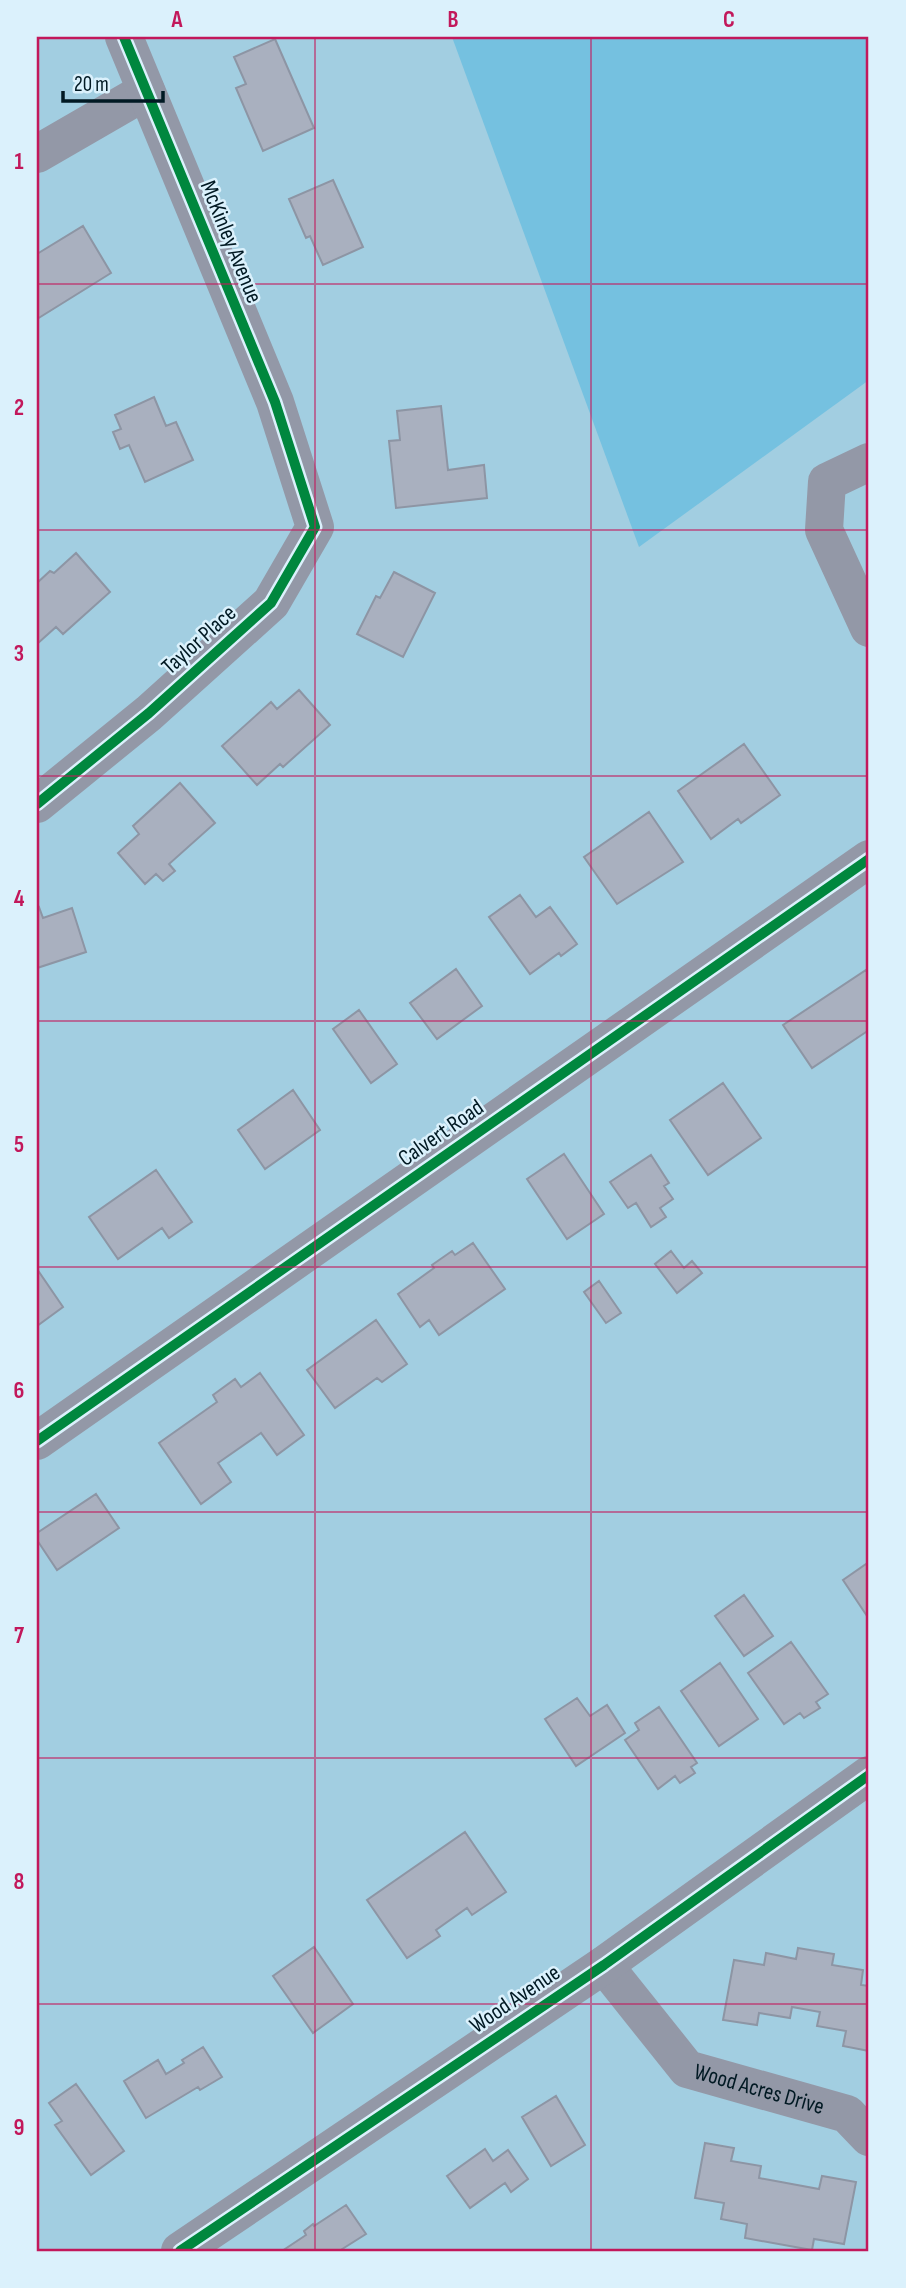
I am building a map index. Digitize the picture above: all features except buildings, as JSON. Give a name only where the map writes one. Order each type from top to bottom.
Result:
[{"type":"street","name":"McKinley Avenue","points":[[124,37],[275,402],[295,465]]},
{"type":"street","points":[[37,154],[146,91]]},
{"type":"street","points":[[869,463],[827,482],[824,530],[869,628]]},
{"type":"street","name":"Taylor Place","points":[[37,804],[149,713],[271,603],[315,527],[295,465]]},
{"type":"street","name":"Calvert Road","points":[[37,1441],[869,859]]},
{"type":"street","name":"Wood Avenue","points":[[180,2251],[604,1965],[869,1775]]},
{"type":"street","name":"Wood Acres Drive","points":[[604,1965],[687,2069],[847,2114],[869,2137]]},
{"type":"shaded area","points":[[452,37],[869,37],[869,380],[639,547]]},
{"type":"cycle path","points":[[37,804],[149,713],[271,603],[315,527],[275,402],[124,37]]},
{"type":"cycle path","points":[[37,1441],[869,859]]},
{"type":"cycle path","points":[[180,2251],[604,1965],[869,1775]]}]
